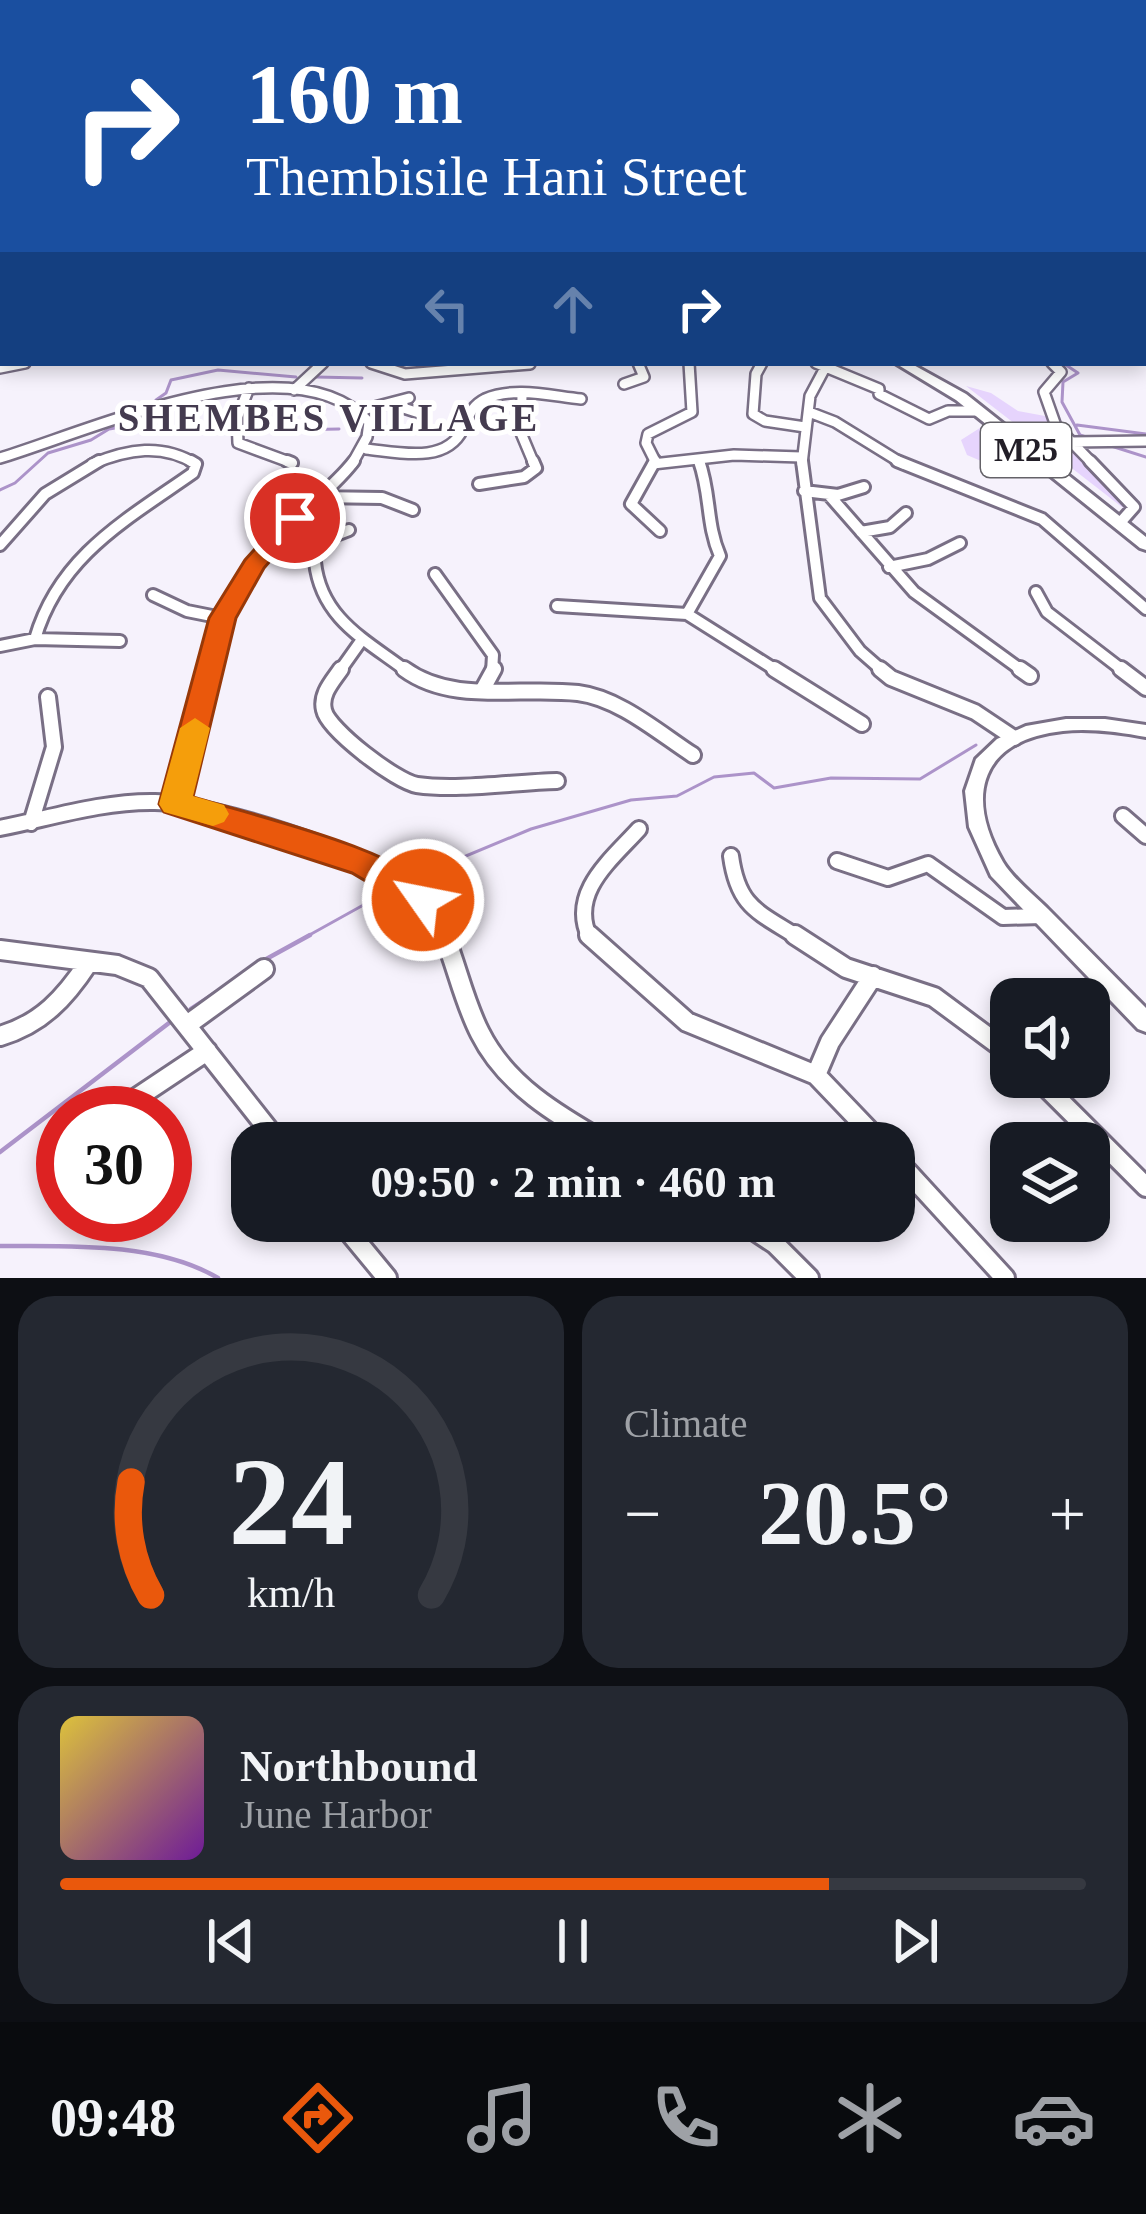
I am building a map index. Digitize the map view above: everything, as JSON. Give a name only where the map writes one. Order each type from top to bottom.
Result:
[{"type":"main road","name":"M25","points":[[906,366],[977,410],[1123,521],[1146,533]]},
{"type":"main road","name":"M25","points":[[919,366],[973,398],[1146,545]]},
{"type":"street","points":[[294,390],[320,366]]},
{"type":"street","points":[[380,366],[405,374],[461,367]]},
{"type":"street","points":[[624,384],[644,376],[639,366]]},
{"type":"street","points":[[655,461],[646,443],[648,434],[693,409],[689,366]]},
{"type":"street","points":[[761,366],[752,414],[765,421],[842,422],[868,444],[912,468],[1033,514],[1072,541],[1146,609]]},
{"type":"street","points":[[820,366],[801,457],[815,588],[860,651],[891,678],[975,712],[1014,737]]},
{"type":"street","points":[[826,366],[879,389],[879,394],[929,419],[947,411],[977,410]]},
{"type":"street","points":[[1055,366],[1061,372],[1045,388],[1052,420],[1134,507],[1123,521]]},
{"type":"street","points":[[249,388],[234,430],[238,443],[292,463]]},
{"type":"street","points":[[0,458],[166,400],[249,388],[334,397],[359,411],[370,428],[365,448],[274,539],[222,618],[175,804]]},
{"type":"street","points":[[365,448],[421,453],[442,449],[458,441],[477,403],[522,396],[581,399]]},
{"type":"street","points":[[479,484],[524,477],[536,468],[521,433],[522,396]]},
{"type":"street","points":[[359,411],[409,398]]},
{"type":"street","points":[[392,404],[418,413]]},
{"type":"street","points":[[1072,442],[1146,441]]},
{"type":"street","points":[[0,545],[44,495],[118,455],[161,450],[181,454],[196,464],[184,480],[109,529],[62,574],[44,601],[35,639]]},
{"type":"street","points":[[655,461],[734,455],[801,457]]},
{"type":"street","points":[[687,614],[720,556],[709,532],[710,492],[699,460]]},
{"type":"street","points":[[655,461],[632,504],[660,531]]},
{"type":"street","points":[[804,491],[829,495],[864,487]]},
{"type":"street","points":[[829,495],[889,567],[934,609],[1030,676]]},
{"type":"street","points":[[317,496],[382,498],[413,510]]},
{"type":"street","points":[[861,532],[890,526],[906,513]]},
{"type":"street","points":[[298,549],[349,530]]},
{"type":"street","points":[[274,539],[315,562],[316,587],[329,610],[362,640],[425,684],[570,691],[602,699],[693,754]]},
{"type":"street","points":[[889,567],[928,559],[960,543]]},
{"type":"street","points":[[435,574],[494,655],[495,666],[483,689]]},
{"type":"street","points":[[1036,592],[1047,612],[1146,688]]},
{"type":"street","points":[[153,595],[187,611],[222,618]]},
{"type":"street","points":[[556,606],[687,614],[862,724]]},
{"type":"street","points":[[0,646],[35,639],[120,641]]},
{"type":"street","points":[[362,640],[326,690],[322,709],[330,723],[389,774],[424,786],[557,781]]},
{"type":"street","points":[[31,823],[56,744],[48,698]]},
{"type":"street","points":[[1146,731],[1076,723],[1041,727],[1014,737],[981,764],[970,800],[972,819],[998,871],[1146,1022]]},
{"type":"street","points":[[0,828],[110,807],[175,804],[364,864],[414,891],[447,940],[478,1032],[500,1067],[571,1122]]},
{"type":"street","points":[[1124,816],[1146,836]]},
{"type":"street","points":[[639,829],[599,870],[583,900],[583,921],[592,943],[696,1027],[816,1075],[861,1122]]},
{"type":"street","points":[[730,856],[734,887],[753,908],[834,961],[934,997],[990,1038]]},
{"type":"street","points":[[837,861],[888,878],[928,865],[1003,917],[1042,916]]},
{"type":"street","points":[[0,950],[117,965],[149,978],[262,1122]]},
{"type":"street","points":[[0,1036],[23,1029],[53,1010],[88,963]]},
{"type":"street","points":[[187,1024],[264,969]]},
{"type":"street","points":[[816,1075],[830,1042],[873,976]]},
{"type":"street","points":[[155,1086],[207,1052]]},
{"type":"street","points":[[1057,1098],[1146,1187]]},
{"type":"street","points":[[915,1180],[1005,1278]]},
{"type":"street","points":[[357,1242],[387,1278]]},
{"type":"street","points":[[772,1242],[809,1278]]},
{"type":"shaded area","points":[[966,386],[991,393],[1018,411],[1045,416],[1127,511]]},
{"type":"shaded area","points":[[983,426],[1031,462],[997,459],[988,464],[967,455],[961,440]]},
{"type":"waterway","points":[[1068,366],[1078,373],[1063,382],[1062,402],[1080,435],[1089,438]]},
{"type":"waterway","points":[[156,400],[166,393],[171,380],[218,370],[296,377]]},
{"type":"waterway","points":[[316,377],[362,378]]},
{"type":"waterway","points":[[0,490],[15,483],[48,453],[91,440],[109,429],[141,424],[168,429],[228,421]]},
{"type":"waterway","points":[[246,424],[289,430],[339,429]]},
{"type":"waterway","points":[[1077,425],[1146,434]]},
{"type":"waterway","points":[[1108,445],[1146,457]]},
{"type":"waterway","points":[[413,878],[531,829],[631,800],[677,796],[714,777],[754,773],[774,788],[831,778],[920,779],[976,745]]},
{"type":"waterway","points":[[304,938],[394,888]]},
{"type":"waterway","points":[[259,963],[310,935]]},
{"type":"waterway","points":[[191,1009],[217,992]]},
{"type":"waterway","points":[[0,1152],[169,1023]]},
{"type":"waterway","points":[[0,1246],[140,1252],[194,1266],[218,1278]]},
{"type":"slow traffic","points":[[195,728],[175,804],[213,814]]},
{"type":"district","name":"SHEMBES VILLAGE","points":[[329,417]]},
{"type":"route","points":[[295,518],[254,565],[222,618],[175,804],[364,864],[402,882],[423,900]]}]
